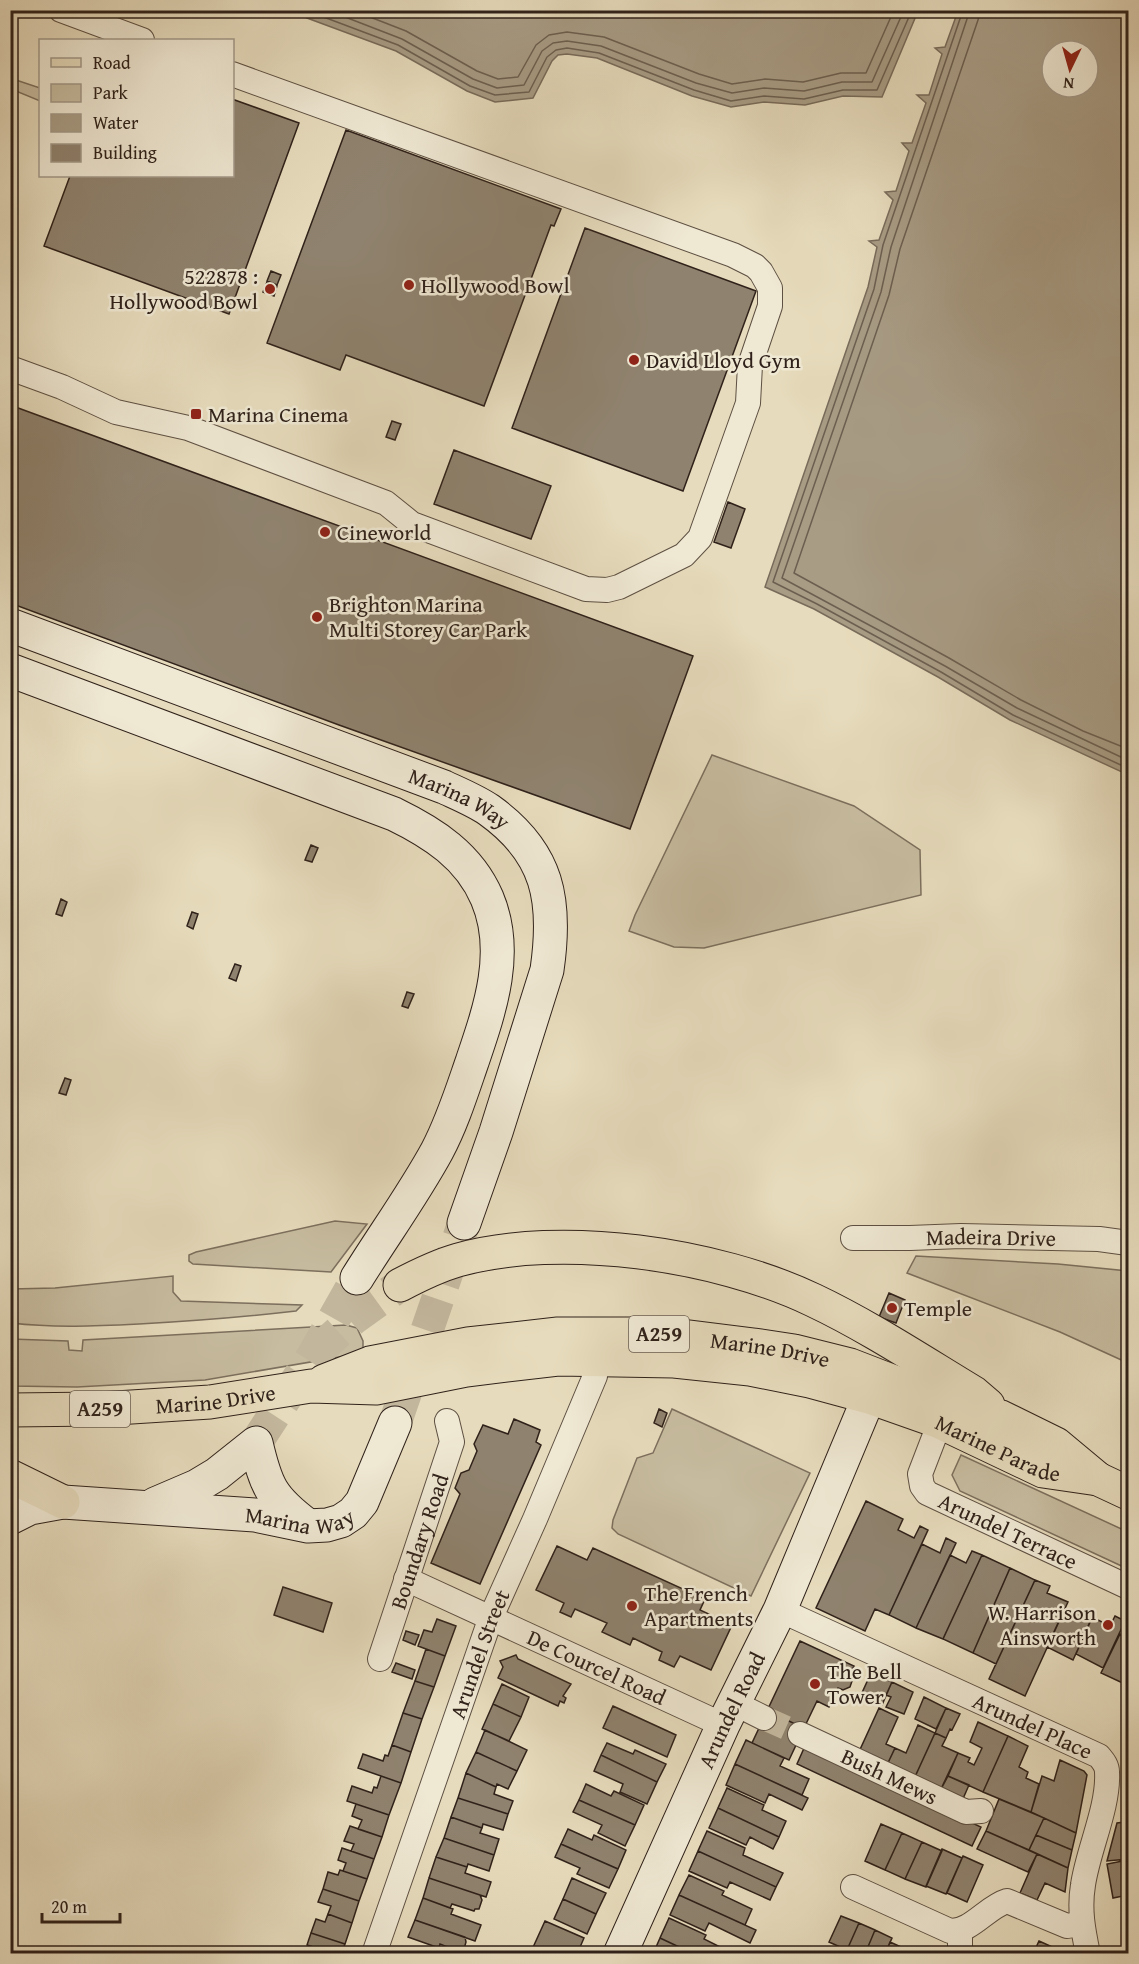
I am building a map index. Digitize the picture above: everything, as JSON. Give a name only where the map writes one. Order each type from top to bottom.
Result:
[{"type":"main road","points":[[400,1285],[431,1269],[458,1260],[483,1254],[524,1250],[554,1248],[619,1250],[702,1262],[774,1283],[813,1300],[974,1393],[1001,1417]]},
{"type":"main road","name":"Marine Drive","points":[[311,1386],[370,1363],[468,1344],[558,1334],[666,1334],[805,1353],[850,1365],[969,1411],[1001,1417],[1056,1444],[1098,1479]]},
{"type":"main road","name":"Marine Drive","points":[[10,1410],[100,1409],[210,1402],[311,1386],[376,1388],[466,1370],[558,1359],[597,1358],[674,1361],[750,1369],[810,1380],[868,1398]]},
{"type":"main road","name":"Marine Parade","points":[[868,1398],[940,1422],[1043,1471],[1098,1479],[1128,1493]]},
{"type":"main road","points":[[10,1476],[63,1502]]},
{"type":"street","points":[[61,10],[139,39]]},
{"type":"street","points":[[10,368],[62,387],[116,412],[188,428],[386,503],[412,524],[586,589],[607,590],[619,587],[684,555],[696,543],[705,526],[748,404],[750,365],[770,306],[770,288],[761,272],[755,266],[733,255],[234,75]]},
{"type":"street","name":"Marina Way","points":[[10,625],[444,787],[488,809],[526,844],[543,875],[549,896],[551,942],[540,995],[464,1223]]},
{"type":"street","name":"Marina Way","points":[[10,670],[394,814],[439,838],[451,848],[481,886],[492,913],[497,935],[496,982],[491,1006],[466,1079],[438,1148],[357,1278]]},
{"type":"street","name":"Madeira Drive","points":[[853,1238],[961,1236],[1099,1239],[1128,1244]]},
{"type":"street","name":"Arundel Street","points":[[374,1953],[491,1617],[595,1376],[597,1358]]},
{"type":"street","name":"Arundel Road","points":[[620,1953],[728,1714],[780,1610],[868,1398]]},
{"type":"street","name":"Boundary Road","points":[[380,1659],[452,1442],[447,1421]]},
{"type":"street","name":"Arundel Terrace","points":[[940,1422],[920,1474],[920,1482],[927,1493],[1128,1587]]},
{"type":"street","name":"Marina Way","points":[[10,1518],[30,1508],[63,1502],[255,1515],[309,1526],[327,1525],[341,1521],[353,1513],[362,1502],[395,1424]]},
{"type":"street","name":"Marina Way","points":[[145,1508],[197,1486],[217,1474],[256,1443],[264,1478],[272,1494],[290,1512],[309,1526]]},
{"type":"street","name":"De Courcel Road","points":[[406,1579],[491,1617],[728,1714]]},
{"type":"street","name":"Arundel Place","points":[[780,1610],[1099,1756],[1107,1771],[1106,1792],[1081,1899],[1081,1924],[1088,1953]]},
{"type":"street","points":[[728,1714],[765,1718]]},
{"type":"street","name":"Bush Mews","points":[[800,1734],[966,1812],[981,1811]]},
{"type":"street","points":[[853,1887],[941,1928],[960,1942],[998,1904],[1007,1901],[1067,1926],[1081,1924]]},
{"type":"green space","points":[[10,78],[39,88],[39,101],[11,89]]},
{"type":"green space","points":[[712,755],[854,806],[920,850],[921,895],[704,948],[674,947],[629,931]]},
{"type":"green space","points":[[335,1221],[367,1224],[331,1272],[193,1264],[189,1261],[189,1255],[196,1252]]},
{"type":"green space","points":[[916,1256],[1058,1264],[1128,1271],[1128,1363],[1060,1332],[907,1273]]},
{"type":"green space","points":[[173,1276],[173,1292],[181,1301],[302,1305],[296,1311],[159,1323],[43,1326],[11,1323],[11,1289],[55,1288]]},
{"type":"green space","points":[[346,1325],[357,1328],[363,1341],[363,1353],[205,1380],[77,1387],[11,1386],[11,1339],[68,1341],[69,1350],[82,1351],[83,1340]]},
{"type":"green space","points":[[672,1409],[810,1473],[751,1596],[618,1534],[612,1528],[637,1458],[653,1453]]},
{"type":"green space","points":[[961,1455],[1128,1532],[1128,1569],[960,1491],[952,1475]]},
{"type":"water","points":[[918,10],[882,97],[843,96],[805,105],[764,102],[731,107],[692,96],[597,58],[567,54],[558,55],[552,61],[533,98],[495,102],[467,91],[396,51],[288,11]]},
{"type":"water","points":[[958,11],[1128,11],[1128,770],[1124,773],[1010,720],[938,677],[814,609],[765,587],[868,287],[877,247],[869,241],[879,240],[893,200],[885,192],[896,191],[909,151],[902,143],[912,143],[926,103],[917,95],[929,95],[942,54],[935,48],[945,47]]},
{"type":"building","points":[[234,100],[299,123],[229,314],[44,246],[70,177],[234,177]]},
{"type":"building","name":"Hollywood Bowl","points":[[346,130],[561,209],[554,226],[551,225],[484,406],[346,355],[340,370],[267,343]]},
{"type":"building","name":"David Lloyd Gym","points":[[585,228],[756,291],[683,491],[512,428]]},
{"type":"building","points":[[271,271],[281,275],[277,285],[267,281]]},
{"type":"building","name":"522878 : Hollywood Bowl","points":[[267,282],[277,286],[274,296],[263,292]]},
{"type":"building","name":"Brighton Marina Multi Storey Car Park","points":[[10,405],[693,656],[630,829],[339,725],[10,603]]},
{"type":"building","points":[[392,421],[401,424],[395,440],[386,437]]},
{"type":"building","points":[[454,450],[551,486],[531,539],[434,504]]},
{"type":"building","points":[[728,502],[745,509],[731,548],[714,542]]},
{"type":"building","points":[[311,845],[318,848],[312,862],[305,860]]},
{"type":"building","points":[[61,899],[67,902],[62,916],[56,914]]},
{"type":"building","points":[[192,912],[198,914],[193,929],[187,926]]},
{"type":"building","points":[[235,964],[241,966],[236,981],[229,978]]},
{"type":"building","points":[[407,992],[414,994],[408,1008],[402,1006]]},
{"type":"building","points":[[65,1078],[71,1080],[66,1095],[59,1093]]},
{"type":"building","name":"Temple","points":[[889,1293],[905,1300],[896,1323],[879,1317]]},
{"type":"building","points":[[659,1409],[667,1413],[662,1427],[654,1423]]},
{"type":"building","points":[[514,1419],[540,1430],[536,1442],[541,1445],[480,1584],[431,1563],[460,1494],[455,1488],[461,1473],[469,1470],[477,1451],[474,1444],[483,1425],[508,1434]]},
{"type":"building","points":[[866,1501],[903,1519],[898,1530],[914,1538],[920,1526],[928,1530],[889,1615],[875,1609],[865,1631],[816,1608]]},
{"type":"building","points":[[946,1538],[956,1543],[916,1628],[889,1615],[922,1544],[940,1553]]},
{"type":"building","name":"The French Apartments","points":[[557,1546],[587,1560],[593,1548],[705,1599],[700,1610],[732,1625],[711,1670],[680,1656],[674,1667],[659,1660],[662,1652],[633,1638],[630,1645],[602,1632],[607,1623],[575,1609],[571,1617],[560,1612],[564,1603],[536,1590]]},
{"type":"building","points":[[972,1551],[982,1555],[943,1639],[916,1628],[950,1555],[966,1563]]},
{"type":"building","points":[[982,1555],[1010,1568],[973,1653],[943,1639]]},
{"type":"building","points":[[1010,1568],[1035,1580],[996,1664],[973,1653]]},
{"type":"building","points":[[1035,1580],[1050,1586],[1047,1593],[1068,1602],[1025,1696],[989,1679]]},
{"type":"building","points":[[283,1587],[332,1603],[323,1632],[274,1615]]},
{"type":"building","points":[[1065,1608],[1091,1620],[1073,1660],[1047,1647]]},
{"type":"building","points":[[1115,1616],[1125,1621],[1103,1668],[1076,1654],[1092,1617],[1110,1626]]},
{"type":"building","points":[[437,1619],[456,1626],[445,1656],[418,1646],[424,1630],[432,1632]]},
{"type":"building","points":[[406,1631],[419,1635],[415,1645],[403,1640]]},
{"type":"building","points":[[1120,1634],[1128,1638],[1127,1685],[1101,1673]]},
{"type":"building","name":"The Bell Tower","points":[[800,1641],[854,1666],[849,1675],[852,1681],[850,1687],[843,1690],[838,1688],[829,1707],[817,1701],[804,1728],[767,1711]]},
{"type":"building","points":[[426,1649],[445,1656],[434,1687],[415,1681]]},
{"type":"building","points":[[516,1655],[518,1659],[571,1684],[563,1696],[566,1698],[564,1703],[560,1701],[558,1706],[498,1678],[503,1667],[500,1661]]},
{"type":"building","points":[[396,1663],[415,1670],[412,1679],[392,1672]]},
{"type":"building","points":[[871,1673],[892,1682],[882,1705],[861,1695]]},
{"type":"building","points":[[415,1681],[434,1687],[422,1719],[403,1713]]},
{"type":"building","points":[[892,1682],[913,1692],[904,1714],[886,1707],[891,1697],[886,1695]]},
{"type":"building","points":[[502,1684],[529,1697],[521,1717],[493,1704]]},
{"type":"building","points":[[924,1697],[946,1708],[936,1729],[915,1719]]},
{"type":"building","points":[[493,1704],[521,1717],[509,1741],[482,1729]]},
{"type":"building","points":[[613,1706],[676,1735],[667,1757],[603,1728]]},
{"type":"building","points":[[879,1708],[898,1717],[886,1744],[895,1748],[886,1767],[858,1754]]},
{"type":"building","points":[[946,1708],[960,1714],[946,1738],[935,1733]]},
{"type":"building","points":[[767,1711],[804,1728],[789,1760],[752,1743]]},
{"type":"building","points":[[403,1713],[422,1719],[411,1752],[392,1745]]},
{"type":"building","points":[[978,1722],[1008,1736],[983,1792],[948,1776],[958,1753],[970,1758],[968,1762],[974,1765],[982,1748],[970,1742]]},
{"type":"building","points":[[918,1725],[935,1733],[914,1779],[886,1767],[895,1748],[906,1753]]},
{"type":"building","points":[[485,1730],[527,1750],[517,1771],[476,1752]]},
{"type":"building","points":[[935,1733],[946,1738],[942,1746],[958,1753],[940,1791],[914,1779]]},
{"type":"building","points":[[1008,1736],[1028,1746],[1019,1767],[1028,1772],[1026,1778],[1039,1784],[1031,1812],[983,1792]]},
{"type":"building","points":[[746,1740],[784,1758],[780,1766],[809,1779],[802,1795],[735,1764]]},
{"type":"building","points":[[607,1743],[633,1754],[635,1750],[666,1764],[657,1782],[601,1755]]},
{"type":"building","points":[[392,1745],[411,1752],[401,1783],[358,1768],[363,1754],[383,1761],[385,1755],[388,1756]]},
{"type":"building","points":[[805,1746],[981,1827],[972,1846],[797,1764]]},
{"type":"building","points":[[476,1752],[517,1771],[508,1789],[497,1784],[496,1787],[466,1773]]},
{"type":"building","points":[[601,1755],[657,1782],[647,1804],[620,1792],[623,1784],[594,1771]]},
{"type":"building","points":[[1060,1760],[1084,1771],[1087,1775],[1076,1833],[1031,1812],[1042,1776],[1054,1781]]},
{"type":"building","points":[[735,1764],[808,1798],[802,1810],[769,1794],[765,1803],[726,1785]]},
{"type":"building","points":[[466,1773],[496,1787],[494,1794],[513,1801],[508,1814],[458,1798]]},
{"type":"building","points":[[381,1776],[401,1783],[389,1815],[347,1801],[352,1786],[372,1793],[374,1787],[377,1788]]},
{"type":"building","points":[[948,1776],[969,1785],[962,1801],[940,1791]]},
{"type":"building","points":[[586,1784],[611,1796],[614,1791],[644,1805],[635,1825],[579,1800]]},
{"type":"building","points":[[727,1788],[764,1805],[762,1810],[786,1821],[779,1837],[718,1808]]},
{"type":"building","points":[[458,1798],[508,1814],[503,1830],[483,1824],[482,1828],[451,1817]]},
{"type":"building","points":[[999,1799],[1044,1818],[1029,1850],[986,1831]]},
{"type":"building","points":[[579,1800],[635,1825],[625,1846],[598,1833],[602,1825],[573,1812]]},
{"type":"building","points":[[356,1804],[389,1815],[382,1837],[358,1829],[362,1820],[352,1816]]},
{"type":"building","points":[[718,1808],[779,1837],[773,1849],[750,1837],[746,1845],[709,1828]]},
{"type":"building","points":[[451,1817],[482,1828],[480,1833],[499,1839],[494,1855],[444,1838]]},
{"type":"building","points":[[1044,1818],[1076,1833],[1072,1850],[1036,1835]]},
{"type":"building","points":[[1128,1822],[1128,1859],[1107,1861],[1117,1823]]},
{"type":"building","points":[[881,1824],[902,1833],[885,1870],[865,1861]]},
{"type":"building","points":[[350,1826],[382,1837],[374,1859],[351,1851],[354,1844],[344,1841]]},
{"type":"building","points":[[568,1829],[592,1840],[594,1835],[626,1850],[618,1869],[561,1844]]},
{"type":"building","points":[[707,1831],[745,1848],[743,1855],[783,1873],[776,1887],[698,1851]]},
{"type":"building","points":[[986,1831],[1037,1854],[1028,1872],[977,1849]]},
{"type":"building","points":[[902,1833],[922,1842],[905,1879],[885,1870]]},
{"type":"building","points":[[1036,1835],[1072,1850],[1068,1868],[1029,1850]]},
{"type":"building","points":[[444,1838],[494,1855],[489,1871],[436,1857]]},
{"type":"building","points":[[922,1842],[942,1851],[926,1887],[905,1879]]},
{"type":"building","points":[[561,1844],[618,1869],[609,1888],[577,1874],[580,1868],[555,1857]]},
{"type":"building","points":[[342,1848],[374,1859],[367,1879],[343,1871],[346,1863],[338,1860]]},
{"type":"building","points":[[942,1849],[962,1858],[946,1894],[926,1886]]},
{"type":"building","points":[[698,1851],[776,1887],[770,1900],[730,1882],[727,1888],[689,1871]]},
{"type":"building","points":[[1037,1854],[1068,1868],[1065,1892],[1045,1883],[1037,1900],[1020,1893]]},
{"type":"building","points":[[963,1856],[983,1865],[967,1902],[947,1893]]},
{"type":"building","points":[[436,1857],[467,1867],[465,1873],[491,1882],[486,1897],[429,1878]]},
{"type":"building","points":[[1128,1860],[1128,1895],[1113,1898],[1107,1864]]},
{"type":"building","points":[[340,1870],[367,1879],[359,1901],[323,1889],[328,1872],[338,1875]]},
{"type":"building","points":[[689,1875],[724,1891],[722,1895],[752,1909],[745,1925],[679,1895]]},
{"type":"building","points":[[429,1878],[480,1895],[482,1900],[479,1909],[474,1911],[452,1904],[450,1908],[423,1898]]},
{"type":"building","points":[[572,1878],[606,1893],[596,1914],[563,1899]]},
{"type":"building","points":[[323,1889],[359,1901],[352,1923],[328,1914],[331,1906],[318,1902]]},
{"type":"building","points":[[679,1895],[756,1930],[750,1943],[709,1923],[705,1931],[670,1915]]},
{"type":"building","points":[[423,1898],[453,1909],[451,1914],[481,1925],[475,1941],[415,1920]]},
{"type":"building","points":[[563,1899],[596,1914],[587,1934],[554,1919]]},
{"type":"building","points":[[328,1914],[352,1923],[345,1944],[311,1933],[316,1919],[325,1922]]},
{"type":"building","points":[[841,1916],[859,1923],[847,1950],[829,1942]]},
{"type":"building","points":[[669,1918],[706,1935],[704,1939],[734,1954],[694,1954],[660,1938]]},
{"type":"building","points":[[415,1920],[465,1937],[464,1949],[460,1952],[440,1944],[439,1948],[408,1937]]},
{"type":"building","points":[[545,1921],[584,1938],[577,1954],[530,1954]]},
{"type":"building","points":[[859,1923],[875,1930],[865,1954],[855,1954],[847,1950]]},
{"type":"building","points":[[875,1930],[892,1938],[885,1954],[865,1954]]},
{"type":"building","points":[[311,1933],[345,1944],[341,1954],[315,1954],[317,1948],[307,1945]]},
{"type":"building","points":[[660,1938],[694,1954],[653,1954]]},
{"type":"building","points":[[1039,1941],[1057,1949],[1054,1954],[1033,1954]]},
{"type":"building","points":[[890,1942],[908,1950],[906,1954],[885,1954]]},
{"type":"building","points":[[405,1947],[424,1954],[403,1954]]},
{"type":"tunnel","points":[[395,1423],[464,1223]]},
{"type":"tunnel","points":[[256,1443],[314,1354],[357,1278]]},
{"type":"tunnel","points":[[314,1354],[353,1319],[400,1285]]},
{"type":"tunnel","points":[[764,1718],[800,1734]]},
{"type":"place","name":"Hollywood Bowl","points":[[409,285]]},
{"type":"place","name":"522878 : Hollywood Bowl","points":[[270,289]]},
{"type":"place","name":"David Lloyd Gym","points":[[634,360]]},
{"type":"place","name":"Marina Cinema","points":[[196,414]]},
{"type":"place","name":"Cineworld","points":[[325,532]]},
{"type":"place","name":"Brighton Marina Multi Storey Car Park","points":[[317,617]]},
{"type":"place","name":"Temple","points":[[892,1308]]},
{"type":"place","name":"The French Apartments","points":[[632,1606]]},
{"type":"place","name":"W. Harrison Ainsworth","points":[[1108,1625]]},
{"type":"place","name":"The Bell Tower","points":[[815,1684]]}]
